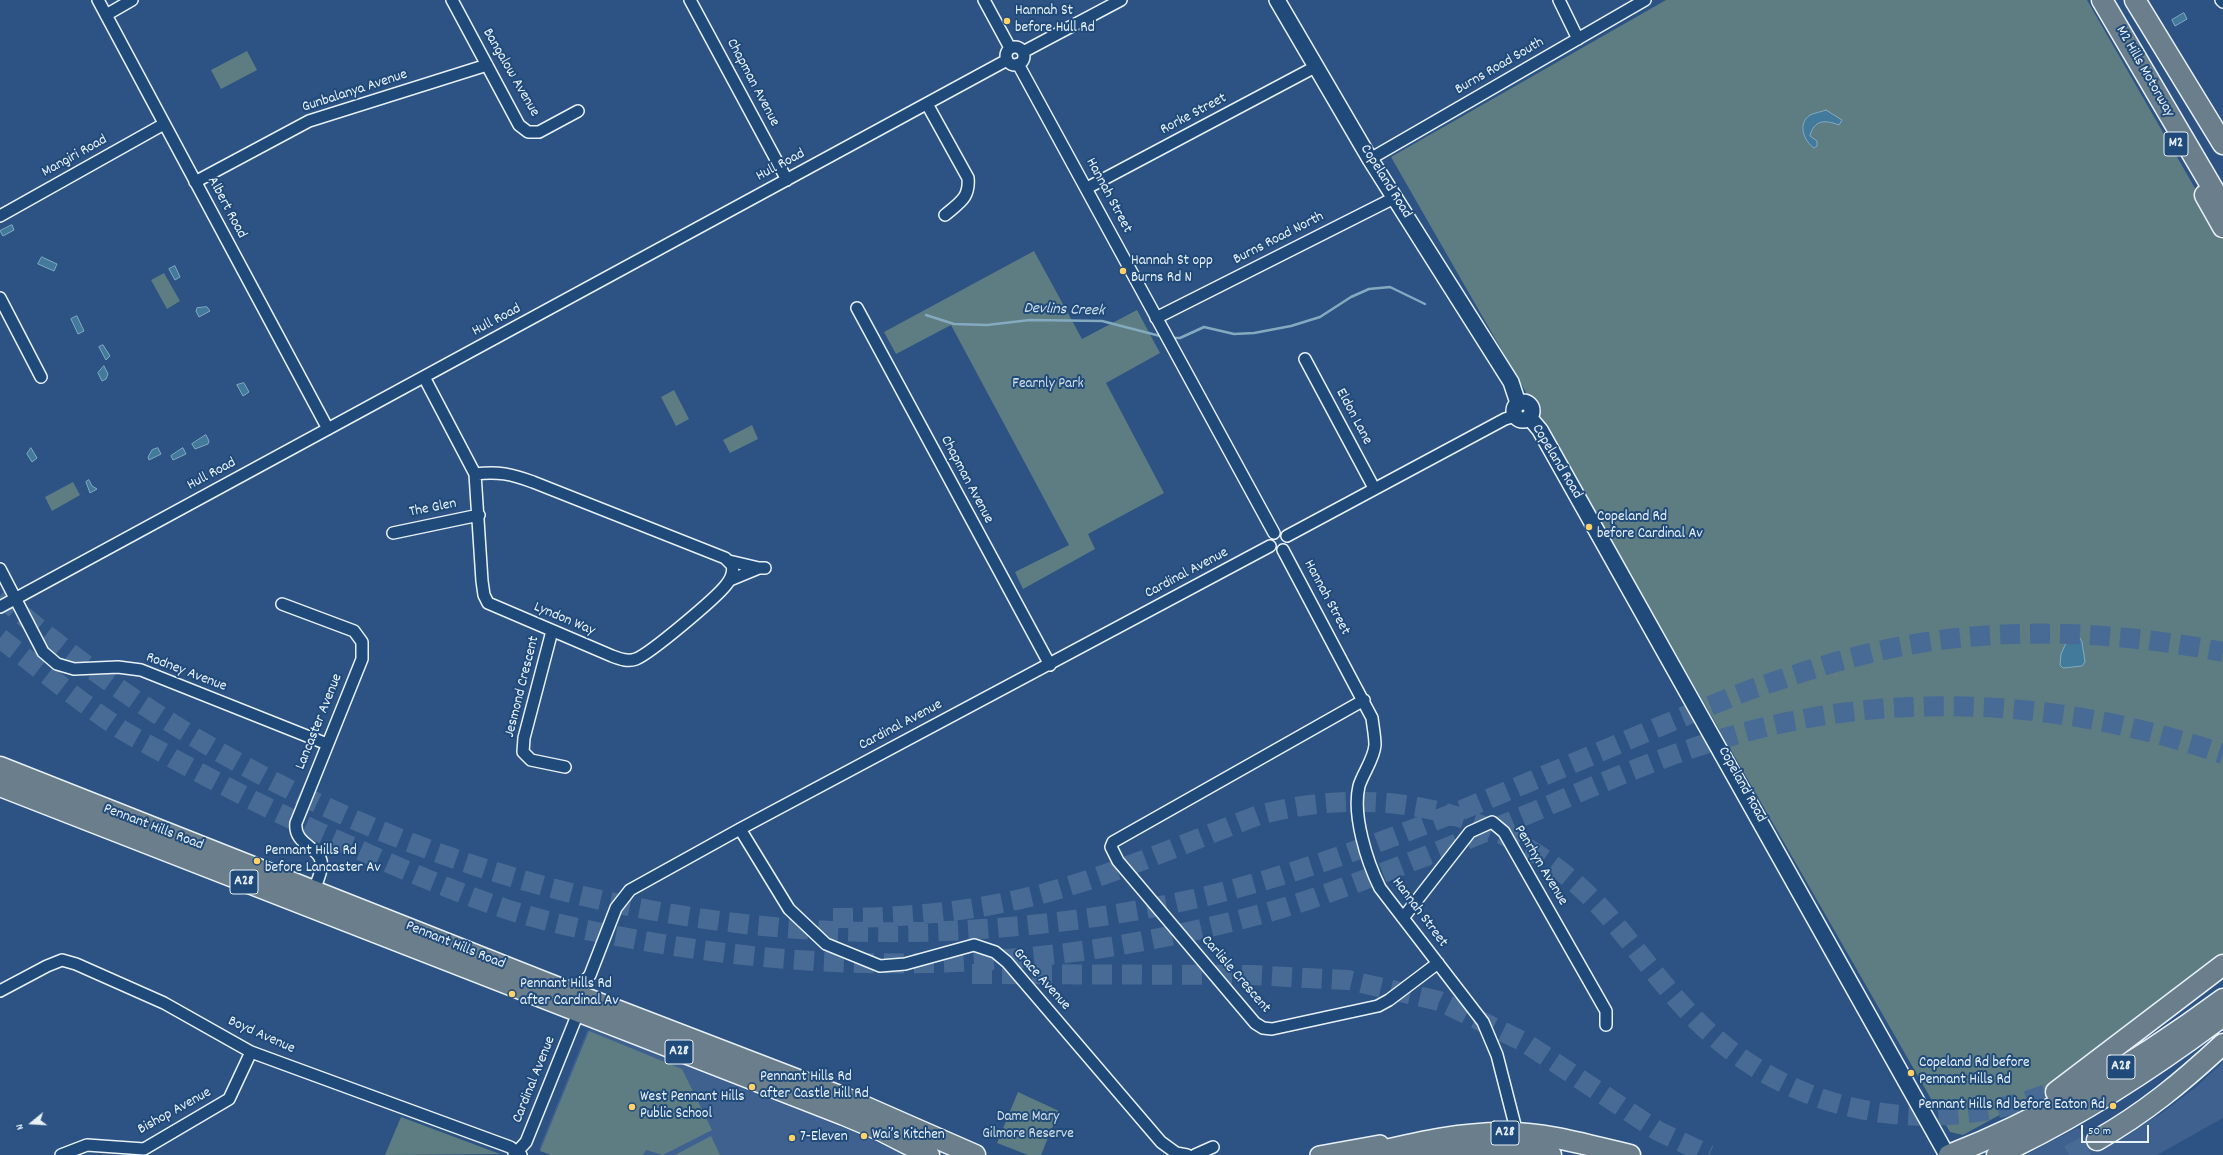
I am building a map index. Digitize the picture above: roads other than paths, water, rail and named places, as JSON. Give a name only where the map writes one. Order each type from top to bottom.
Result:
[{"type":"highway","name":"M2 Hills Motorway","points":[[2102,0],[2223,206]]},
{"type":"highway","name":"M2 Hills Motorway","points":[[2135,0],[2223,144]]},
{"type":"highway","name":"M2","points":[[2135,58],[2156,106],[2223,227]]},
{"type":"highway","points":[[2180,74],[2223,134]]},
{"type":"highway","points":[[2180,74],[2223,158]]},
{"type":"highway","points":[[2175,124],[2223,183]]},
{"type":"highway","name":"Pennant Hills Road","points":[[0,767],[314,890],[882,1131],[929,1155]]},
{"type":"highway","name":"Pennant Hills Road","points":[[0,786],[581,1004],[852,1101],[972,1154]]},
{"type":"highway","points":[[1990,1148],[2068,1085],[2223,965]]},
{"type":"highway","points":[[2180,1011],[2195,1002],[2223,981]]},
{"type":"highway","name":"A28","points":[[1990,1148],[2143,1053],[2223,999]]},
{"type":"highway","name":"A28","points":[[1948,1155],[1990,1148],[2055,1126],[2109,1096],[2153,1067],[2223,1016]]},
{"type":"highway","points":[[2097,1140],[2131,1121],[2178,1086],[2223,1044]]},
{"type":"highway","name":"A28","points":[[1364,1155],[1458,1135],[1517,1133],[1551,1138],[1630,1155]]},
{"type":"highway","name":"A28","points":[[1420,1155],[1465,1149],[1493,1152],[1514,1150],[1551,1155]]},
{"type":"main road","name":"Copeland Road","points":[[1277,0],[1315,67],[1394,198],[1490,346],[1511,382],[1521,412],[1540,430],[1948,1155]]},
{"type":"main road","points":[[1319,1155],[1434,1134],[1458,1135]]},
{"type":"street","name":"Albert Road","points":[[98,0],[328,429]]},
{"type":"street","points":[[106,15],[132,0]]},
{"type":"street","name":"Bangalow Avenue","points":[[452,0],[519,125],[528,132],[539,132],[578,111]]},
{"type":"street","name":"Chapman Avenue","points":[[690,0],[787,180]]},
{"type":"street","points":[[984,0],[1010,48]]},
{"type":"street","points":[[1023,52],[1121,0]]},
{"type":"street","points":[[1559,0],[1578,39]]},
{"type":"street","name":"Burns Road South","points":[[1370,159],[1645,0]]},
{"type":"street","points":[[1010,48],[1019,48],[1023,52],[1023,59],[1013,62],[1006,54],[1010,48]]},
{"type":"street","name":"Hull Road","points":[[0,607],[927,104],[1013,62]]},
{"type":"street","name":"Hannah Street","points":[[1013,62],[1087,188],[1158,323],[1274,533]]},
{"type":"street","name":"Gunbalanya Avenue","points":[[195,182],[309,121],[487,65]]},
{"type":"street","name":"Rorke Street","points":[[1087,188],[1315,67]]},
{"type":"street","points":[[927,104],[968,178],[969,189],[964,197],[945,215]]},
{"type":"street","name":"Mangiri Road","points":[[0,216],[164,124]]},
{"type":"street","name":"Burns Road North","points":[[1158,323],[1394,198]]},
{"type":"street","points":[[0,298],[41,377]]},
{"type":"street","name":"Chapman Avenue","points":[[857,308],[1050,665]]},
{"type":"street","name":"Eldon Lane","points":[[1305,360],[1374,488]]},
{"type":"street","name":"Lyndon Way","points":[[424,377],[475,474],[482,581],[484,595],[488,603],[617,658],[633,660],[642,656],[657,644],[721,591],[730,580],[762,568],[729,561],[512,474],[495,472],[475,474]]},
{"type":"street","points":[[1287,536],[1374,488],[1521,412]]},
{"type":"street","name":"The Glen","points":[[393,533],[478,515]]},
{"type":"street","points":[[1279,532],[1287,536],[1287,546],[1283,550],[1276,551],[1270,546],[1270,538],[1274,533],[1279,532]]},
{"type":"street","name":"Cardinal Avenue","points":[[518,1154],[526,1142],[581,1004],[590,975],[616,908],[630,890],[740,828],[1050,665],[1270,546]]},
{"type":"street","name":"Hannah Street","points":[[1283,550],[1364,700],[1372,718],[1375,747],[1359,786],[1358,810],[1370,862],[1376,880],[1380,888],[1483,1022],[1491,1037],[1513,1113],[1517,1133]]},
{"type":"street","points":[[729,561],[733,568],[730,580]]},
{"type":"street","name":"Rodney Avenue","points":[[0,569],[43,652],[57,664],[74,669],[118,667],[141,670],[328,744]]},
{"type":"street","name":"Lancaster Avenue","points":[[282,604],[354,631],[362,642],[362,659],[296,823],[299,838],[314,851],[321,861],[321,869],[314,890]]},
{"type":"street","name":"Jesmond Crescent","points":[[552,631],[524,738],[523,752],[531,760],[565,767]]},
{"type":"street","name":"Carlisle Crescent","points":[[1364,700],[1113,842],[1107,847],[1255,1024],[1263,1028],[1272,1029],[1378,1006],[1389,1000],[1438,963]]},
{"type":"street","name":"Penrhyn Avenue","points":[[1403,918],[1470,832],[1492,822],[1504,832],[1606,1012],[1606,1025]]},
{"type":"street","name":"Grace Avenue","points":[[740,828],[788,909],[826,944],[880,966],[905,964],[974,944],[995,952],[1007,962],[1161,1142],[1176,1153],[1187,1155]]},
{"type":"street","name":"Boyd Avenue","points":[[0,991],[47,966],[62,960],[76,964],[164,1003],[251,1052],[510,1147],[518,1154]]},
{"type":"street","name":"Cardinal Avenue","points":[[581,1004],[582,983],[590,975]]},
{"type":"street","name":"Bishop Avenue","points":[[61,1155],[87,1145],[144,1149],[229,1098],[251,1052]]},
{"type":"street","points":[[1195,1155],[1213,1147]]},
{"type":"waterway","name":"Devlins Creek","points":[[1171,338],[1180,338],[1204,327],[1234,334],[1254,333],[1291,326],[1320,317],[1351,297],[1369,289],[1390,287],[1425,304]]},
{"type":"waterway","name":"Devlins Creek","points":[[926,315],[954,324],[987,325],[1030,320],[1102,321],[1164,337]]},
{"type":"tunnel","points":[[0,596],[105,679],[217,751],[335,811],[458,860],[586,897],[716,921],[849,932],[983,929],[1078,920],[1172,904],[1234,889],[1366,847],[1431,822],[1752,689],[1834,662],[1907,645],[1997,635],[2088,635],[2178,644],[2223,652]]},
{"type":"tunnel","points":[[0,638],[60,685],[122,730],[174,759],[302,824],[436,883],[506,909],[580,929],[656,943],[782,959],[908,963],[1034,957],[1097,949],[1196,930],[1308,900],[1366,879],[1424,857],[1619,776],[1681,752],[1767,727],[1832,714],[1898,708],[1964,706],[2029,711],[2094,720],[2159,735],[2223,754]]},
{"type":"tunnel","points":[[833,918],[863,918],[922,914],[1009,902],[1091,879],[1139,862],[1259,815],[1307,805],[1354,802],[1400,804],[1445,813],[1488,828],[1529,849],[1567,876],[1603,910],[1660,980],[1690,1014],[1707,1030],[1724,1045],[1763,1072],[1804,1092],[1847,1106],[1892,1114],[1937,1116],[1983,1111],[2027,1101],[2071,1084]]},
{"type":"tunnel","points":[[972,974],[1250,975],[1348,980],[1439,1001],[1524,1042],[1658,1131],[1709,1155]]},
{"type":"tunnel","points":[[2069,1155],[2097,1140]]},
{"type":"place","name":"Hannah St before Hull Rd","points":[[1007,21]]},
{"type":"place","name":"Hannah St opp Burns Rd N","points":[[1123,271]]},
{"type":"place","name":"Copeland Rd before Cardinal Av","points":[[1589,527]]},
{"type":"place","name":"Pennant Hills Rd before Lancaster Av","points":[[257,861]]},
{"type":"place","name":"Pennant Hills Rd after Cardinal Av","points":[[512,994]]},
{"type":"place","name":"Copeland Rd before Pennant Hills Rd","points":[[1911,1073]]},
{"type":"place","name":"Pennant Hills Rd after Castle Hill Rd","points":[[752,1087]]},
{"type":"place","name":"Pennant Hills Rd before Eaton Rd","points":[[2113,1106]]},
{"type":"place","name":"West Pennant Hills Public School","points":[[632,1107]]},
{"type":"place","name":"Wai’s Kitchen","points":[[864,1136]]},
{"type":"place","name":"7-Eleven","points":[[792,1138]]},
{"type":"park label","name":"Fearnly Park","points":[[1048,385]]},
{"type":"park label","name":"Dame Mary Gilmore Reserve","points":[[1028,1126]]}]
